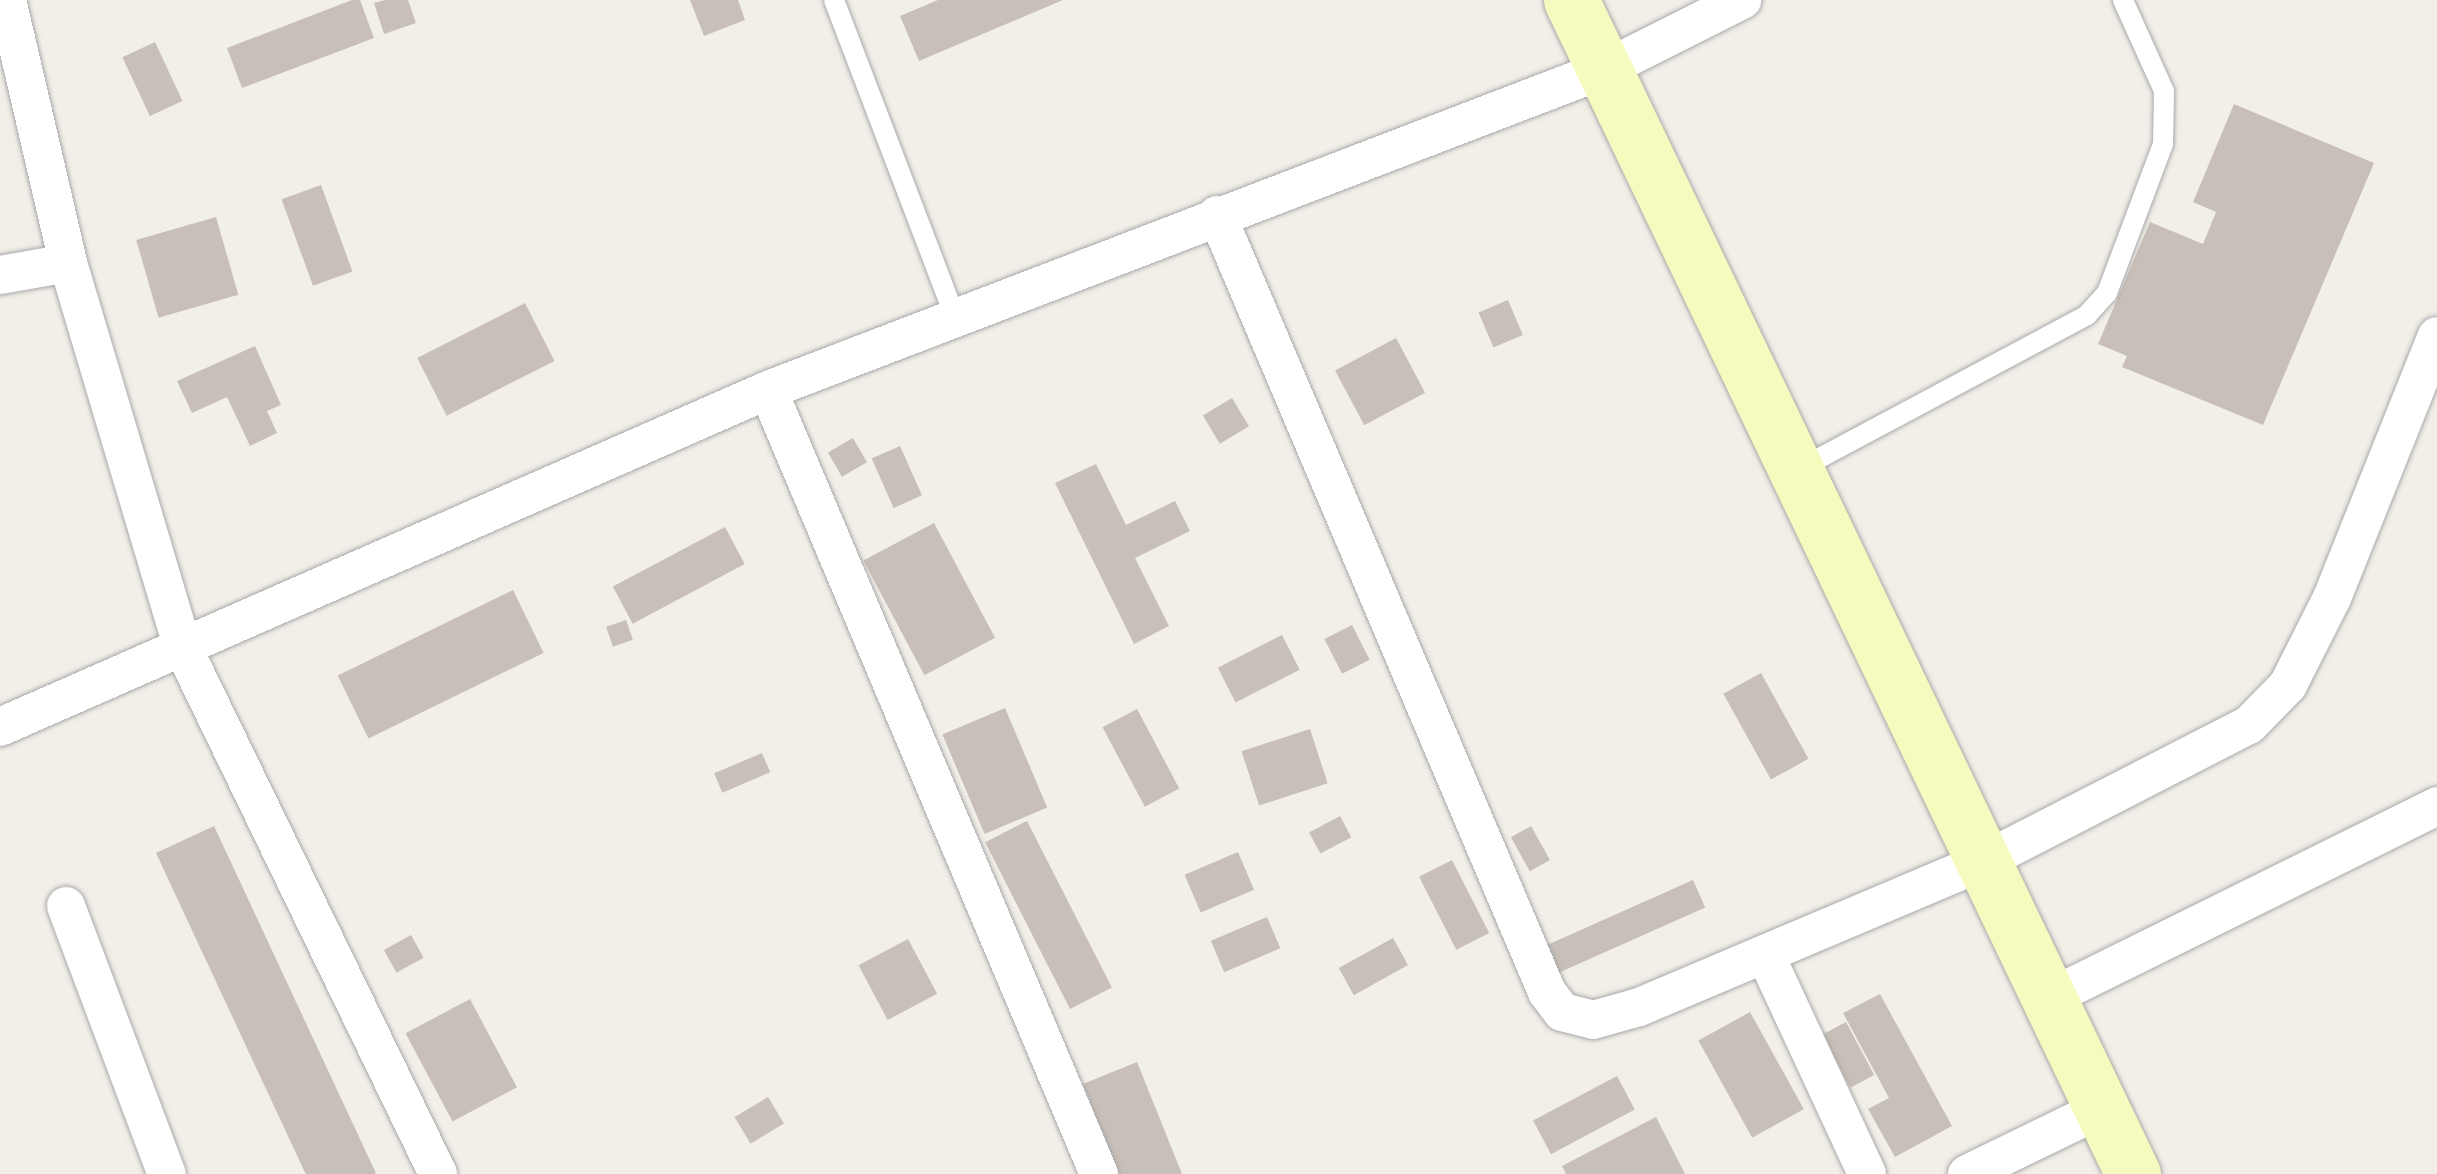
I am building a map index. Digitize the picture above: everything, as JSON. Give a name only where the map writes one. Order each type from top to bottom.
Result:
[{"type":"street","points":[[8,0],[68,263],[182,646],[438,1174]]},
{"type":"street","points":[[1571,0],[2132,1174]]},
{"type":"street","points":[[0,727],[768,390],[1603,70],[1742,0]]},
{"type":"street","points":[[1217,215],[1547,992],[1562,1012],[1593,1020],[1639,1007],[1982,862],[2248,725],[2288,685],[2332,598],[2437,336]]},
{"type":"street","points":[[0,275],[68,263]]},
{"type":"street","points":[[768,390],[1099,1174]]},
{"type":"street","points":[[2048,999],[2437,806]]},
{"type":"street","points":[[66,906],[167,1174]]},
{"type":"street","points":[[1765,954],[1867,1174]]},
{"type":"street","points":[[1967,1174],[2101,1109]]},
{"type":"lane","points":[[834,0],[956,320]]},
{"type":"lane","points":[[1795,472],[2087,315],[2106,293],[2162,144],[2164,91],[2123,0]]},
{"type":"building","points":[[360,0],[374,38],[242,88],[227,48]]},
{"type":"building","points":[[408,0],[416,23],[384,34],[374,3]]},
{"type":"building","points":[[690,0],[738,0],[745,20],[704,36]]},
{"type":"building","points":[[938,0],[1063,0],[919,61],[900,16]]},
{"type":"building","points":[[155,42],[182,101],[150,116],[122,57]]},
{"type":"building","points":[[2234,104],[2374,163],[2263,425],[2122,367],[2127,356],[2098,344],[2150,222],[2203,244],[2216,212],[2193,202]]},
{"type":"building","points":[[321,185],[352,271],[313,286],[282,199]]},
{"type":"building","points":[[216,217],[238,295],[159,318],[136,240]]},
{"type":"building","points":[[1508,300],[1523,335],[1493,347],[1479,313]]},
{"type":"building","points":[[525,303],[555,361],[447,416],[417,358]]},
{"type":"building","points":[[1396,338],[1425,393],[1364,425],[1335,370]]},
{"type":"building","points":[[255,346],[281,405],[267,411],[277,433],[250,446],[227,397],[192,413],[177,381]]},
{"type":"building","points":[[1232,398],[1249,426],[1220,444],[1203,416]]},
{"type":"building","points":[[853,438],[867,462],[842,477],[828,452]]},
{"type":"building","points":[[900,446],[922,495],[894,508],[872,459]]},
{"type":"building","points":[[1096,464],[1126,525],[1175,501],[1190,531],[1135,558],[1169,626],[1134,644],[1055,483]]},
{"type":"building","points":[[934,523],[995,638],[924,675],[863,561]]},
{"type":"building","points":[[725,527],[745,564],[633,624],[613,587]]},
{"type":"building","points":[[513,590],[544,653],[368,738],[338,675]]},
{"type":"building","points":[[626,620],[633,640],[613,647],[606,627]]},
{"type":"building","points":[[1352,625],[1370,660],[1342,674],[1324,639]]},
{"type":"building","points":[[1282,635],[1300,670],[1236,702],[1218,668]]},
{"type":"building","points":[[1761,673],[1809,759],[1771,780],[1723,694]]},
{"type":"building","points":[[1005,708],[1047,807],[985,834],[942,735]]},
{"type":"building","points":[[1137,709],[1179,788],[1145,807],[1103,727]]},
{"type":"building","points":[[1310,729],[1328,783],[1259,805],[1242,751]]},
{"type":"building","points":[[762,753],[770,772],[722,793],[714,773]]},
{"type":"building","points":[[1340,816],[1351,837],[1320,854],[1309,832]]},
{"type":"building","points":[[1027,821],[1112,988],[1070,1009],[985,842]]},
{"type":"building","points":[[214,826],[376,1173],[306,1174],[156,853]]},
{"type":"building","points":[[1531,826],[1550,860],[1530,871],[1511,837]]},
{"type":"building","points":[[1238,852],[1254,890],[1201,912],[1185,875]]},
{"type":"building","points":[[1452,860],[1489,933],[1456,950],[1419,877]]},
{"type":"building","points":[[1693,880],[1705,907],[1544,979],[1531,952]]},
{"type":"building","points":[[1267,917],[1280,948],[1224,972],[1211,941]]},
{"type":"building","points":[[411,935],[424,958],[396,973],[384,950]]},
{"type":"building","points":[[1393,938],[1408,965],[1354,995],[1339,968]]},
{"type":"building","points":[[908,939],[937,994],[888,1020],[859,965]]},
{"type":"building","points":[[1880,994],[1952,1126],[1895,1157],[1868,1109],[1889,1098],[1843,1013]]},
{"type":"building","points":[[470,999],[517,1087],[452,1122],[406,1033]]},
{"type":"building","points":[[1750,1012],[1804,1109],[1752,1138],[1698,1041]]},
{"type":"building","points":[[1846,1022],[1874,1075],[1850,1088],[1822,1035]]},
{"type":"building","points":[[1137,1062],[1182,1174],[1119,1174],[1083,1084]]},
{"type":"building","points":[[1617,1076],[1635,1110],[1551,1154],[1533,1121]]},
{"type":"building","points":[[768,1097],[784,1124],[751,1144],[735,1117]]},
{"type":"building","points":[[1656,1117],[1685,1174],[1566,1174],[1562,1166]]}]
